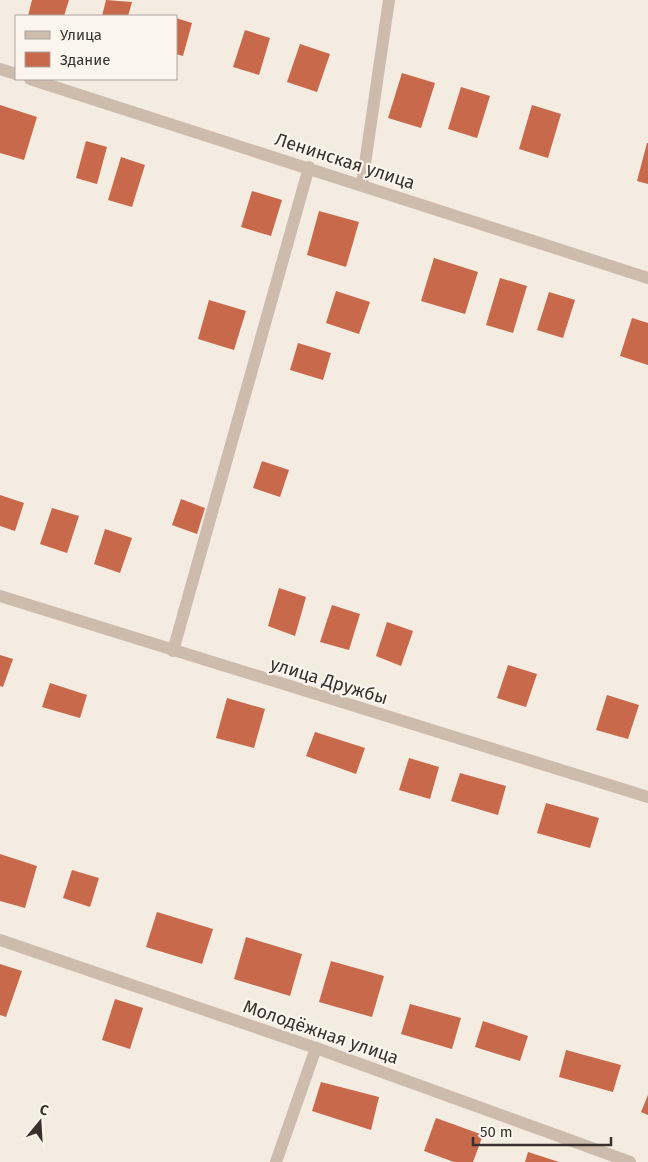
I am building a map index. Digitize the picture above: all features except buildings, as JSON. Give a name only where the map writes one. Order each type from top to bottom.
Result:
[{"type":"street","points":[[362,184],[389,0]]},
{"type":"street","points":[[0,69],[15,74]]},
{"type":"street","name":"Ленинская улица","points":[[33,80],[362,184],[648,278]]},
{"type":"street","points":[[173,651],[309,167]]},
{"type":"street","name":"улица Дружбы","points":[[0,596],[648,797]]},
{"type":"street","name":"Молодёжная улица","points":[[0,940],[316,1048],[630,1162]]},
{"type":"street","points":[[276,1162],[316,1048]]}]
